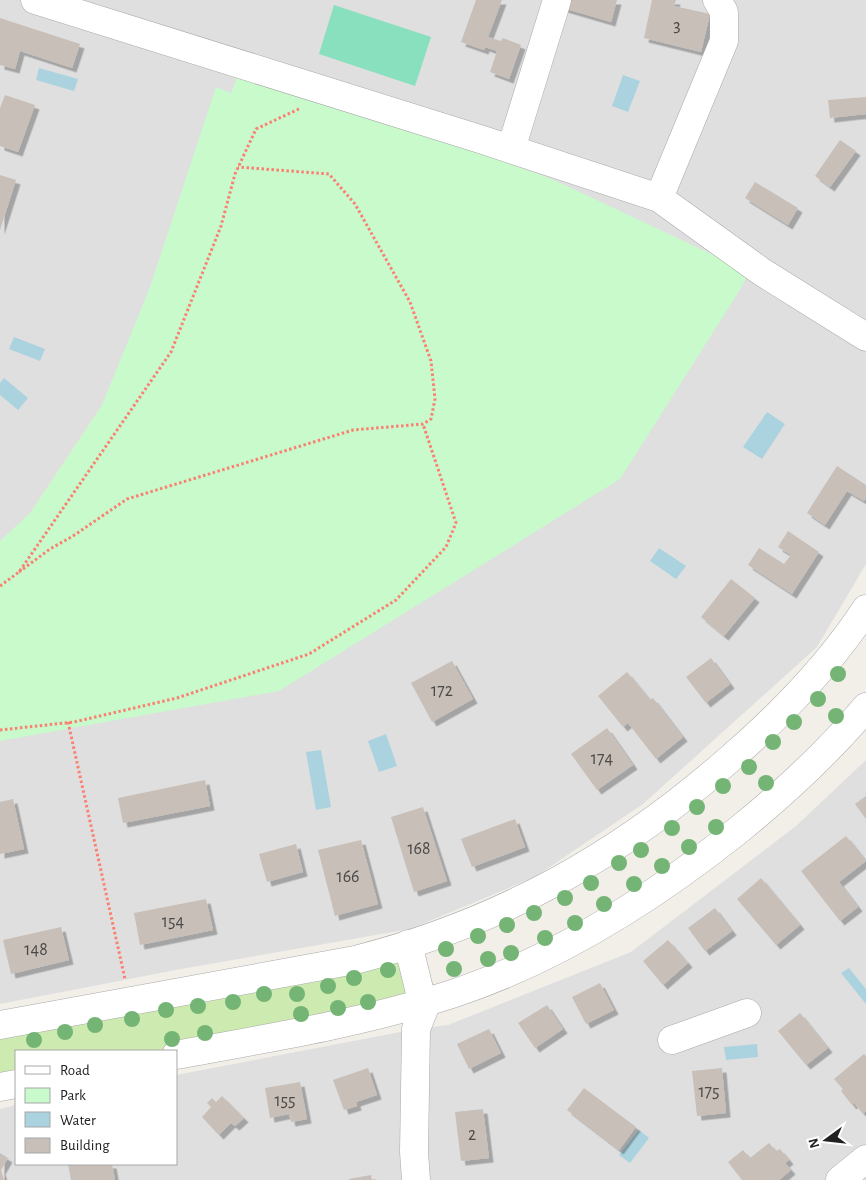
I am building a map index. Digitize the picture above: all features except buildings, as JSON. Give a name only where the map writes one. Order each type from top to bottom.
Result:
[{"type":"street","points":[[35,0],[511,149],[659,198],[762,272],[866,337]]},
{"type":"street","points":[[511,149],[557,0]]},
{"type":"street","points":[[659,198],[724,41],[724,12],[717,0]]},
{"type":"street","points":[[0,1026],[324,966],[383,952],[449,932],[539,892],[604,855],[662,815],[716,772],[787,707],[829,660],[866,609]]},
{"type":"street","points":[[178,1055],[324,1028],[424,1003],[478,985],[553,953],[590,933],[641,901],[707,856],[776,799],[840,736],[866,707]]},
{"type":"street","points":[[408,944],[424,1003],[424,1009],[416,1029],[414,1152],[416,1180]]},
{"type":"street","points":[[672,1040],[748,1013]]},
{"type":"street","points":[[0,1087],[15,1084]]},
{"type":"street","points":[[840,1180],[866,1159]]},
{"type":"path","points":[[19,572],[170,352],[221,226],[238,167],[256,129],[330,93]]},
{"type":"path","points":[[0,586],[50,549],[73,536],[127,499],[353,430],[423,424],[431,419],[435,398],[431,360],[410,302],[355,204],[329,174],[238,167]]},
{"type":"path","points":[[0,730],[68,722],[177,698],[309,654],[396,600],[446,547],[456,523],[423,424]]},
{"type":"path","points":[[68,722],[129,1002]]},
{"type":"shaded area","points":[[0,0],[866,0],[866,564],[817,647],[643,804],[535,877],[410,929],[181,969],[0,1004]]},
{"type":"shaded area","points":[[866,760],[866,1180],[0,1180],[0,1109],[15,1105],[15,1165],[178,1165],[178,1075],[416,1029],[448,1025],[631,952],[796,826]]},
{"type":"green space","points":[[334,5],[431,37],[415,86],[319,54]]},
{"type":"green space","points":[[238,75],[552,179],[726,261],[748,274],[738,293],[620,479],[279,691],[0,741],[0,541],[30,513],[102,405],[150,287],[216,87],[231,93]]},
{"type":"green space","points":[[400,958],[411,993],[337,1017],[160,1050],[15,1050],[15,1077],[0,1080],[0,1033]]},
{"type":"water","points":[[39,68],[78,79],[74,91],[36,80]]},
{"type":"water","points":[[623,75],[640,81],[628,112],[612,106]]},
{"type":"water","points":[[14,337],[45,349],[40,361],[9,349]]},
{"type":"water","points":[[4,378],[28,398],[18,410],[0,395],[0,383]]},
{"type":"water","points":[[767,412],[785,424],[762,459],[743,447]]},
{"type":"water","points":[[659,548],[686,566],[676,579],[650,561]]},
{"type":"water","points":[[386,734],[397,766],[379,772],[368,741]]},
{"type":"water","points":[[321,750],[331,807],[316,810],[306,752]]},
{"type":"water","points":[[849,968],[866,989],[866,1004],[841,973]]},
{"type":"water","points":[[757,1044],[758,1057],[726,1060],[724,1047]]},
{"type":"water","points":[[639,1130],[649,1138],[630,1163],[619,1155]]}]
